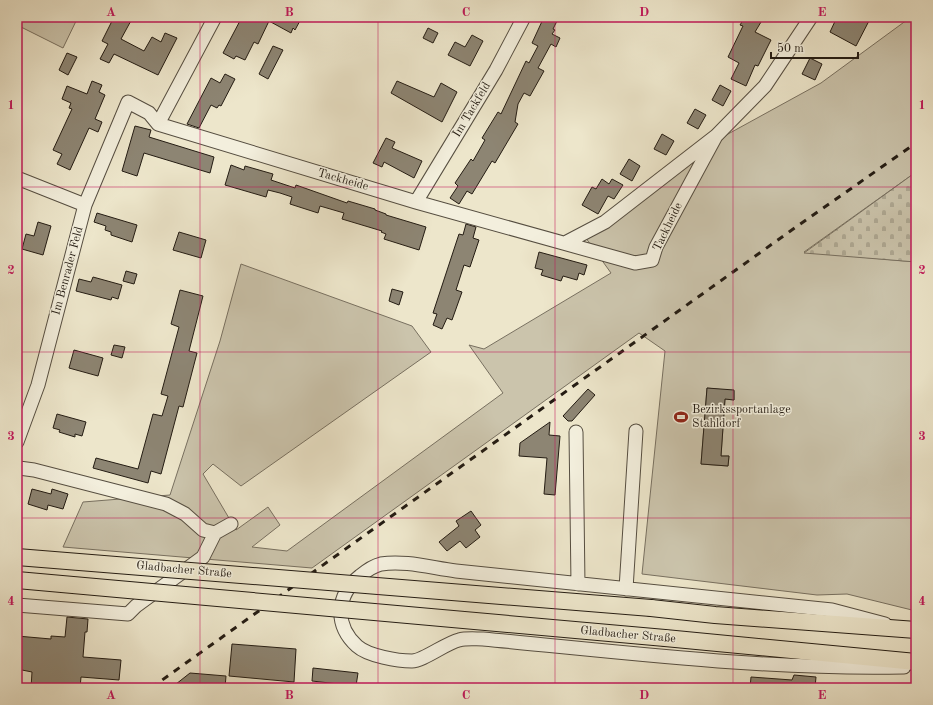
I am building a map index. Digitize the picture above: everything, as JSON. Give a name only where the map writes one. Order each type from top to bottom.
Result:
[{"type":"main road","name":"Gladbacher Straße","points":[[17,557],[651,608],[715,615],[916,630]]},
{"type":"main road","name":"Gladbacher Straße","points":[[17,580],[916,662]]},
{"type":"street","points":[[158,124],[215,17]]},
{"type":"street","name":"Im Tackfeld","points":[[416,202],[496,70],[524,17]]},
{"type":"street","name":"Tackheide","points":[[565,243],[605,222],[716,136],[765,86],[811,17]]},
{"type":"street","name":"Tackheide","points":[[128,102],[149,113],[158,124],[416,202],[635,263],[652,260],[656,247],[716,136]]},
{"type":"street","name":"Im Benrader Feld","points":[[17,442],[38,385],[85,206],[128,102]]},
{"type":"street","points":[[17,178],[85,206]]},
{"type":"street","points":[[626,589],[636,431]]},
{"type":"street","points":[[576,432],[578,584]]},
{"type":"street","points":[[18,468],[34,470],[166,504],[185,514],[203,530],[215,533]]},
{"type":"street","points":[[17,605],[128,614],[203,557],[215,533],[231,524]]},
{"type":"street","name":"Gladbacher Straße","points":[[900,628],[832,610],[456,572],[401,564],[380,564],[366,570],[353,581],[344,594],[340,604],[343,624],[358,647],[372,655],[414,662],[458,640],[483,639],[702,659],[835,668],[916,667]]},
{"type":"green space","points":[[17,17],[78,17],[63,48],[17,25]]},
{"type":"green space","points":[[911,17],[916,17],[916,172],[804,252],[916,262],[916,611],[847,594],[817,595],[642,574],[665,351],[639,333],[312,568],[63,547],[83,502],[170,495],[220,341],[241,264],[412,326],[431,352],[241,486],[213,464],[203,474],[236,530],[268,507],[280,525],[252,547],[287,551],[503,393],[469,345],[484,349],[611,273],[583,234],[728,134],[821,83]],"holes":[[[707,388],[734,391],[734,400],[725,399],[721,456],[729,456],[728,466],[701,464]]]},
{"type":"green space","points":[[916,172],[916,262],[804,253]]},
{"type":"building","points":[[114,17],[133,17],[121,39],[144,51],[152,37],[161,42],[165,33],[177,38],[158,75],[114,54],[109,63],[100,59],[108,44],[102,41]]},
{"type":"building","points":[[242,17],[302,17],[295,30],[293,28],[291,33],[269,21],[258,44],[254,42],[245,60],[236,56],[234,59],[223,53]]},
{"type":"building","points":[[544,17],[559,17],[553,29],[555,30],[552,34],[560,38],[556,47],[551,44],[538,68],[544,71],[530,96],[524,93],[518,104],[515,122],[518,124],[495,163],[492,161],[472,194],[467,191],[459,204],[450,198],[458,186],[455,183],[471,159],[473,161],[485,140],[482,138],[498,112],[501,114],[526,61],[529,63],[538,46],[532,43]]},
{"type":"building","points":[[745,17],[751,17],[761,22],[755,32],[771,40],[758,66],[755,65],[746,86],[731,79],[739,63],[728,57],[743,26],[740,25]]},
{"type":"building","points":[[837,17],[871,17],[856,46],[830,32]]},
{"type":"building","points":[[428,28],[438,33],[433,43],[423,38]]},
{"type":"building","points":[[472,35],[483,41],[470,66],[448,55],[455,42],[465,47]]},
{"type":"building","points":[[273,46],[283,50],[268,79],[259,74]]},
{"type":"building","points":[[67,53],[77,57],[68,75],[59,70]]},
{"type":"building","points":[[810,58],[822,64],[815,80],[802,74]]},
{"type":"building","points":[[225,74],[235,79],[221,106],[219,105],[217,108],[211,105],[199,128],[187,124],[211,78],[220,83]]},
{"type":"building","points":[[92,81],[102,85],[99,92],[105,95],[95,119],[102,122],[98,132],[89,128],[70,170],[57,164],[62,154],[53,150],[72,109],[69,108],[71,103],[62,99],[67,86],[87,94]]},
{"type":"building","points":[[397,81],[434,97],[441,83],[457,92],[442,122],[391,93]]},
{"type":"building","points":[[720,85],[731,91],[723,106],[712,100]]},
{"type":"building","points":[[695,109],[706,115],[698,129],[687,123]]},
{"type":"building","points":[[135,126],[151,130],[149,137],[214,157],[210,173],[144,153],[137,176],[122,171]]},
{"type":"building","points":[[662,134],[674,141],[666,155],[654,149]]},
{"type":"building","points":[[386,138],[395,142],[392,148],[422,161],[414,178],[384,162],[382,167],[373,163]]},
{"type":"building","points":[[629,159],[640,166],[632,181],[620,174]]},
{"type":"building","points":[[231,165],[244,170],[245,166],[273,174],[271,180],[295,188],[296,185],[347,203],[348,201],[375,209],[386,215],[426,227],[419,250],[384,239],[386,234],[381,232],[382,231],[342,219],[344,213],[320,206],[318,213],[290,204],[292,197],[280,193],[268,190],[266,197],[225,185]]},
{"type":"building","points":[[602,179],[609,184],[612,179],[623,185],[614,199],[608,196],[598,214],[582,205],[592,187],[596,189]]},
{"type":"building","points":[[97,213],[137,225],[132,242],[111,235],[111,232],[105,230],[106,226],[94,222]]},
{"type":"building","points":[[38,222],[51,226],[43,255],[22,249],[26,234],[34,236]]},
{"type":"building","points":[[466,224],[476,227],[473,238],[479,240],[470,267],[464,265],[456,290],[462,292],[452,320],[447,318],[442,329],[433,325],[437,314],[433,313],[459,234],[463,235]]},
{"type":"building","points":[[179,232],[206,240],[201,258],[173,250]]},
{"type":"building","points":[[539,252],[587,265],[584,275],[579,273],[577,280],[563,276],[561,281],[541,275],[543,270],[535,268]]},
{"type":"building","points":[[126,271],[137,274],[134,284],[123,281]]},
{"type":"building","points":[[93,277],[122,285],[118,299],[112,297],[111,300],[76,291],[79,279],[91,282]]},
{"type":"building","points":[[392,289],[403,292],[399,305],[389,301]]},
{"type":"building","points":[[180,290],[203,296],[189,351],[197,353],[183,407],[179,406],[161,474],[151,471],[148,483],[93,468],[96,458],[138,469],[153,414],[162,416],[168,396],[161,394],[179,327],[171,324]]},
{"type":"building","points":[[114,345],[125,347],[122,358],[111,355]]},
{"type":"building","points":[[74,350],[103,358],[98,376],[69,368]]},
{"type":"building","points":[[707,388],[734,390],[734,400],[725,399],[721,456],[729,456],[728,466],[701,464]]},
{"type":"building","points":[[588,389],[595,395],[572,421],[568,421],[563,416]]},
{"type":"building","points":[[57,414],[86,422],[82,436],[75,434],[75,437],[59,432],[60,430],[53,428]]},
{"type":"building","points":[[550,422],[549,435],[560,436],[555,495],[544,494],[547,458],[519,456],[520,443]]},
{"type":"building","points":[[32,489],[51,494],[52,489],[68,494],[63,509],[48,505],[47,510],[28,504]]},
{"type":"building","points":[[471,511],[481,525],[475,530],[480,537],[466,548],[460,541],[447,551],[439,542],[459,526],[456,521]]},
{"type":"building","points":[[67,617],[88,619],[87,632],[85,632],[83,657],[121,660],[119,680],[81,677],[80,688],[31,688],[32,672],[17,669],[17,636],[51,639],[51,636],[65,637]]},
{"type":"building","points":[[232,644],[296,649],[294,682],[229,676]]},
{"type":"building","points":[[313,668],[358,673],[356,686],[312,681]]},
{"type":"building","points":[[190,673],[226,676],[225,688],[171,688]]},
{"type":"building","points":[[794,675],[816,677],[815,688],[750,688],[751,677],[792,680]]},
{"type":"railway","points":[[151,688],[789,232],[916,143]]},
{"type":"place","name":"Bezirkssportanlage Stahldorf","points":[[681,417]]}]
